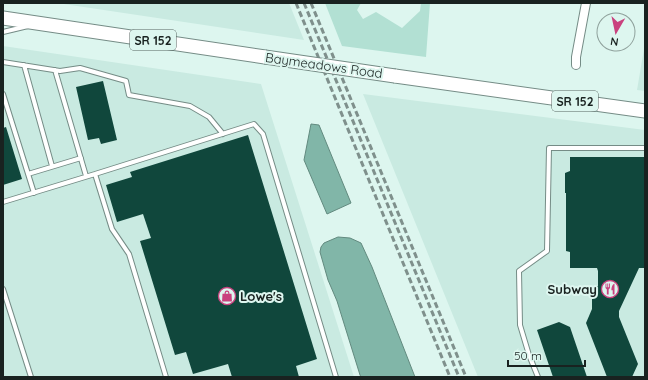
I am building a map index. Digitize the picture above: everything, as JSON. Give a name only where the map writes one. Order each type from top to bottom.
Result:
[{"type":"main road","name":"Baymeadows Road","points":[[3,18],[395,76],[645,111]]},
{"type":"street","points":[[576,65],[576,57],[586,3]]},
{"type":"lane","points":[[3,32],[40,24]]},
{"type":"lane","points":[[3,62],[60,71],[80,68],[126,81],[130,94],[190,106],[209,116],[223,134]]},
{"type":"lane","points":[[24,65],[52,166]]},
{"type":"lane","points":[[56,70],[86,176]]},
{"type":"lane","points":[[3,94],[34,193]]},
{"type":"lane","points":[[3,202],[254,124],[263,134],[336,377]]},
{"type":"lane","points":[[538,377],[529,355],[520,324],[520,271],[547,251],[549,148],[645,148]]},
{"type":"lane","points":[[28,174],[81,158]]},
{"type":"lane","points":[[95,174],[112,229],[129,254],[166,377]]},
{"type":"lane","points":[[3,289],[31,377]]},
{"type":"shaded area","points":[[57,3],[289,3],[304,40]]},
{"type":"shaded area","points":[[325,3],[361,3],[357,10],[363,19],[376,12],[402,28],[420,11],[421,3],[430,3],[426,57],[342,46]]},
{"type":"shaded area","points":[[645,43],[645,91],[637,90]]},
{"type":"shaded area","points":[[3,46],[261,84],[354,377],[3,377]]},
{"type":"shaded area","points":[[363,94],[645,130],[645,377],[478,377]]},
{"type":"shaded area","points":[[311,124],[319,125],[351,203],[327,214],[304,160]]},
{"type":"shaded area","points":[[338,237],[350,238],[361,243],[372,267],[415,377],[361,377],[320,252],[324,243]]},
{"type":"building","points":[[103,81],[117,140],[101,144],[99,138],[88,140],[76,87]]},
{"type":"building","points":[[6,127],[22,179],[3,185],[3,128]]},
{"type":"building","name":"Lowe's","points":[[248,135],[317,359],[296,366],[299,377],[232,377],[228,364],[193,374],[186,352],[175,355],[140,241],[151,238],[143,214],[117,222],[106,185],[132,177],[130,172]]},
{"type":"building","points":[[570,157],[645,157],[645,268],[639,268],[619,311],[619,317],[638,364],[632,377],[607,377],[586,323],[592,309],[592,288],[598,286],[597,268],[570,268],[570,252],[566,251],[565,173],[570,171]]},
{"type":"building","points":[[559,322],[570,327],[587,377],[553,377],[537,330]]},
{"type":"railway","points":[[296,3],[450,377]]},
{"type":"railway","points":[[304,3],[459,377]]},
{"type":"railway","points":[[311,3],[466,377]]},
{"type":"place","name":"Subway","points":[[610,289]]},
{"type":"place","name":"Lowe's","points":[[227,296]]}]
